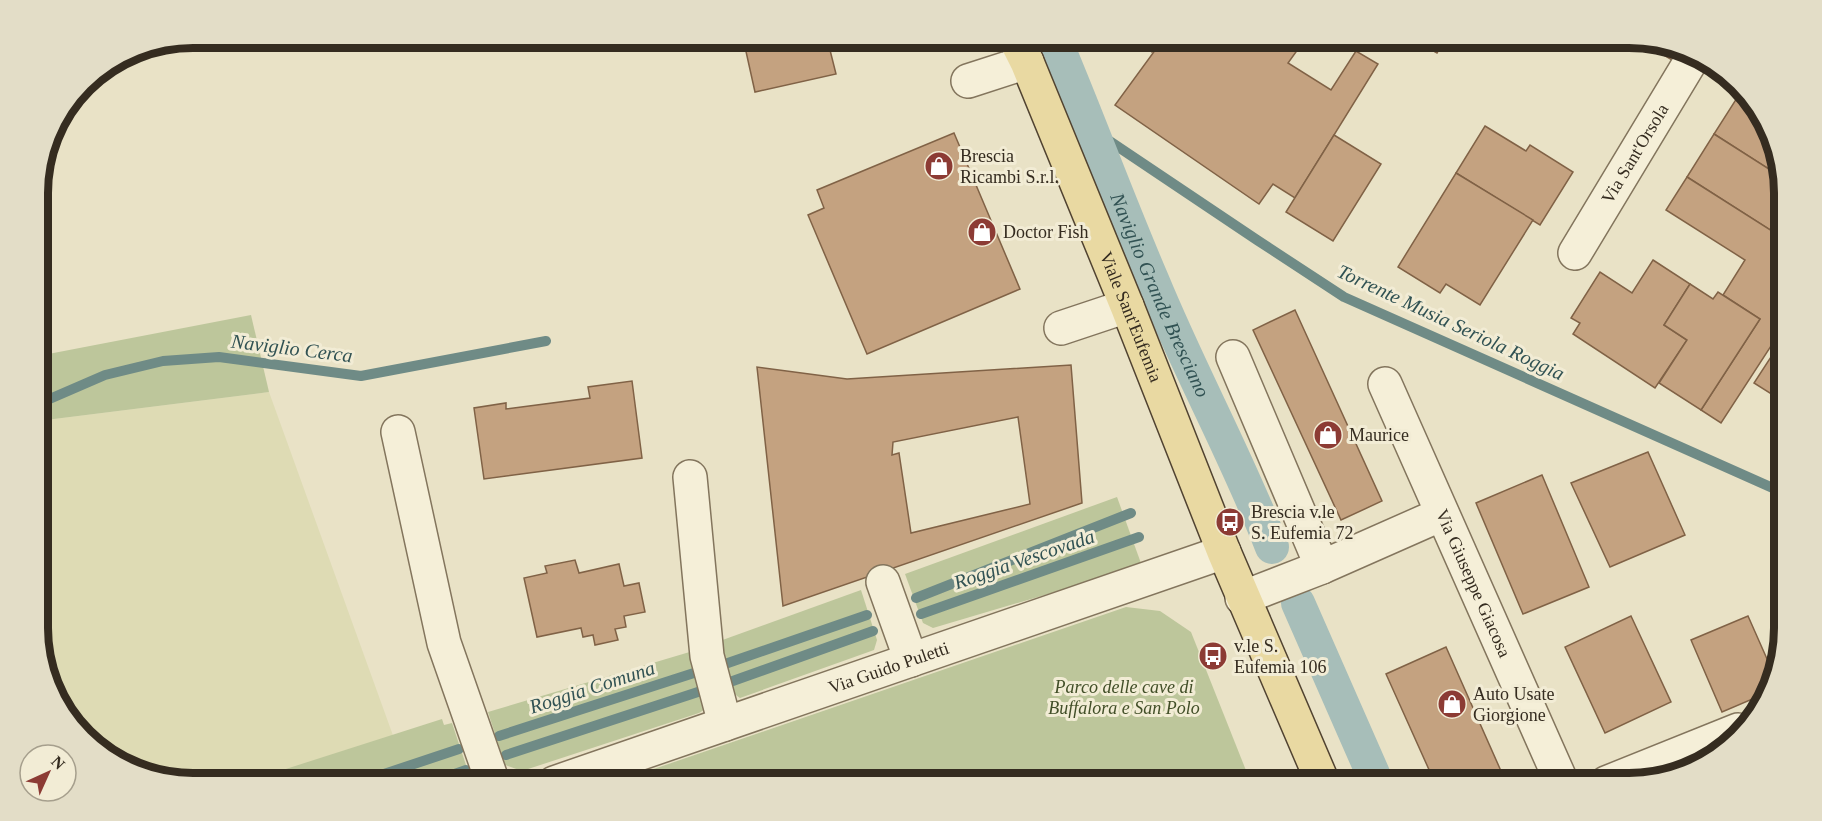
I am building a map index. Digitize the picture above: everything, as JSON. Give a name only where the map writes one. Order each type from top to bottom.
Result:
[{"type":"main road","name":"Viale Sant'Eufemia","points":[[1021,50],[1127,306],[1242,598],[1319,773]]},
{"type":"street","points":[[968,81],[1021,50]]},
{"type":"street","name":"Via Sant'Orsola","points":[[1575,253],[1690,62]]},
{"type":"street","points":[[1061,328],[1127,306]]},
{"type":"street","points":[[1233,357],[1322,567]]},
{"type":"street","name":"Via Giuseppe Giacosa","points":[[1385,384],[1558,773]]},
{"type":"street","points":[[398,432],[444,643],[490,773]]},
{"type":"street","points":[[690,477],[707,656],[725,724]]},
{"type":"street","points":[[1242,598],[1322,567],[1442,514]]},
{"type":"street","name":"Via Guido Puletti","points":[[583,773],[1224,552]]},
{"type":"street","points":[[883,582],[911,660]]},
{"type":"street","points":[[1631,773],[1728,734]]},
{"type":"shaded area","points":[[269,392],[395,741],[308,773],[184,773],[155,768],[120,754],[90,731],[67,700],[53,666],[49,647],[48,420]]},
{"type":"green space","points":[[251,315],[269,392],[48,420],[48,354]]},
{"type":"green space","points":[[1117,497],[1142,566],[933,628],[923,623],[905,574]]},
{"type":"green space","points":[[861,590],[877,640],[874,650],[740,698],[733,693],[717,642]]},
{"type":"green space","name":"Parco delle cave di Buffalora e San Polo","points":[[1126,607],[1160,611],[1191,632],[1247,773],[642,773]]},
{"type":"green space","points":[[693,651],[707,708],[699,713],[522,771],[505,765],[488,712]]},
{"type":"green space","points":[[442,719],[444,725],[452,723],[469,773],[273,773]]},
{"type":"building","points":[[745,48],[830,48],[836,74],[755,92]]},
{"type":"building","points":[[1157,48],[1299,48],[1288,63],[1331,90],[1356,51],[1378,64],[1295,198],[1273,184],[1259,204],[1115,105]]},
{"type":"building","points":[[1428,48],[1440,48],[1437,53]]},
{"type":"building","points":[[1657,51],[1674,56],[1672,60]]},
{"type":"building","points":[[1738,97],[1755,121],[1763,138],[1772,171],[1714,134]]},
{"type":"building","points":[[1485,126],[1526,151],[1530,145],[1573,172],[1540,225],[1456,173]]},
{"type":"building","points":[[954,133],[1020,289],[867,354],[808,215],[824,208],[817,190]]},
{"type":"building","points":[[1714,134],[1772,171],[1774,232],[1687,177]]},
{"type":"building","points":[[1334,135],[1381,164],[1333,241],[1286,212]]},
{"type":"building","points":[[1456,173],[1533,220],[1480,305],[1446,284],[1440,293],[1398,267]]},
{"type":"building","points":[[1687,177],[1774,232],[1774,341],[1721,423],[1701,410],[1760,319],[1723,295],[1745,260],[1666,210]]},
{"type":"building","points":[[1653,260],[1690,284],[1664,325],[1687,340],[1655,388],[1573,334],[1580,323],[1571,318],[1600,272],[1632,293]]},
{"type":"building","points":[[1690,284],[1713,299],[1718,292],[1760,319],[1701,410],[1659,383],[1687,340],[1664,325]]},
{"type":"building","points":[[1295,310],[1382,501],[1341,520],[1253,330]]},
{"type":"building","points":[[1774,352],[1774,396],[1754,383]]},
{"type":"building","points":[[1071,365],[1082,503],[783,606],[757,367],[847,379]],"holes":[[[1018,417],[1030,504],[911,533],[899,453],[892,455],[893,442]]]},
{"type":"building","points":[[632,381],[642,458],[484,479],[474,408],[506,403],[506,409],[590,398],[588,387]]},
{"type":"building","points":[[1648,452],[1685,535],[1610,567],[1571,483]]},
{"type":"building","points":[[1542,475],[1589,587],[1523,614],[1476,503]]},
{"type":"building","points":[[575,560],[579,573],[619,564],[624,586],[639,583],[645,612],[624,616],[626,627],[615,629],[618,640],[595,645],[593,635],[583,637],[581,628],[537,637],[524,578],[547,573],[545,566]]},
{"type":"building","points":[[1631,616],[1671,702],[1605,733],[1565,647]]},
{"type":"building","points":[[1748,616],[1769,664],[1756,697],[1722,712],[1691,640]]},
{"type":"building","points":[[1446,647],[1501,771],[1496,773],[1431,773],[1386,674]]},
{"type":"waterway","name":"Naviglio Grande Bresciano","points":[[1058,48],[1167,316],[1244,480],[1272,547]]},
{"type":"waterway","name":"Torrente Musia Seriola Roggia","points":[[1093,130],[1344,297],[1774,489]]},
{"type":"waterway","name":"Naviglio Cerca","points":[[48,400],[105,375],[163,361],[219,357],[361,376],[546,341]]},
{"type":"waterway","name":"Roggia Comuna","points":[[916,598],[1131,513]]},
{"type":"waterway","name":"Roggia Vescovada","points":[[921,614],[1139,537]]},
{"type":"waterway","name":"Naviglio Grande Bresciano","points":[[1298,603],[1373,773]]},
{"type":"waterway","name":"Roggia Comuna","points":[[725,664],[867,615]]},
{"type":"waterway","name":"Roggia Vescovada","points":[[730,682],[873,631]]},
{"type":"waterway","name":"Roggia Comuna","points":[[499,736],[697,672]]},
{"type":"waterway","name":"Roggia Vescovada","points":[[506,755],[701,691]]},
{"type":"waterway","name":"Roggia Comuna","points":[[387,773],[459,749]]},
{"type":"waterway","name":"Roggia Vescovada","points":[[457,773],[466,770]]},
{"type":"place","name":"Brescia Ricambi S.r.l.","points":[[939,166]]},
{"type":"place","name":"Doctor Fish","points":[[982,232]]},
{"type":"place","name":"Maurice","points":[[1328,435]]},
{"type":"place","name":"Brescia v.le S. Eufemia 72","points":[[1230,522]]},
{"type":"place","name":"v.le S. Eufemia 106","points":[[1213,656]]},
{"type":"place","name":"Auto Usate Giorgione","points":[[1452,704]]}]
